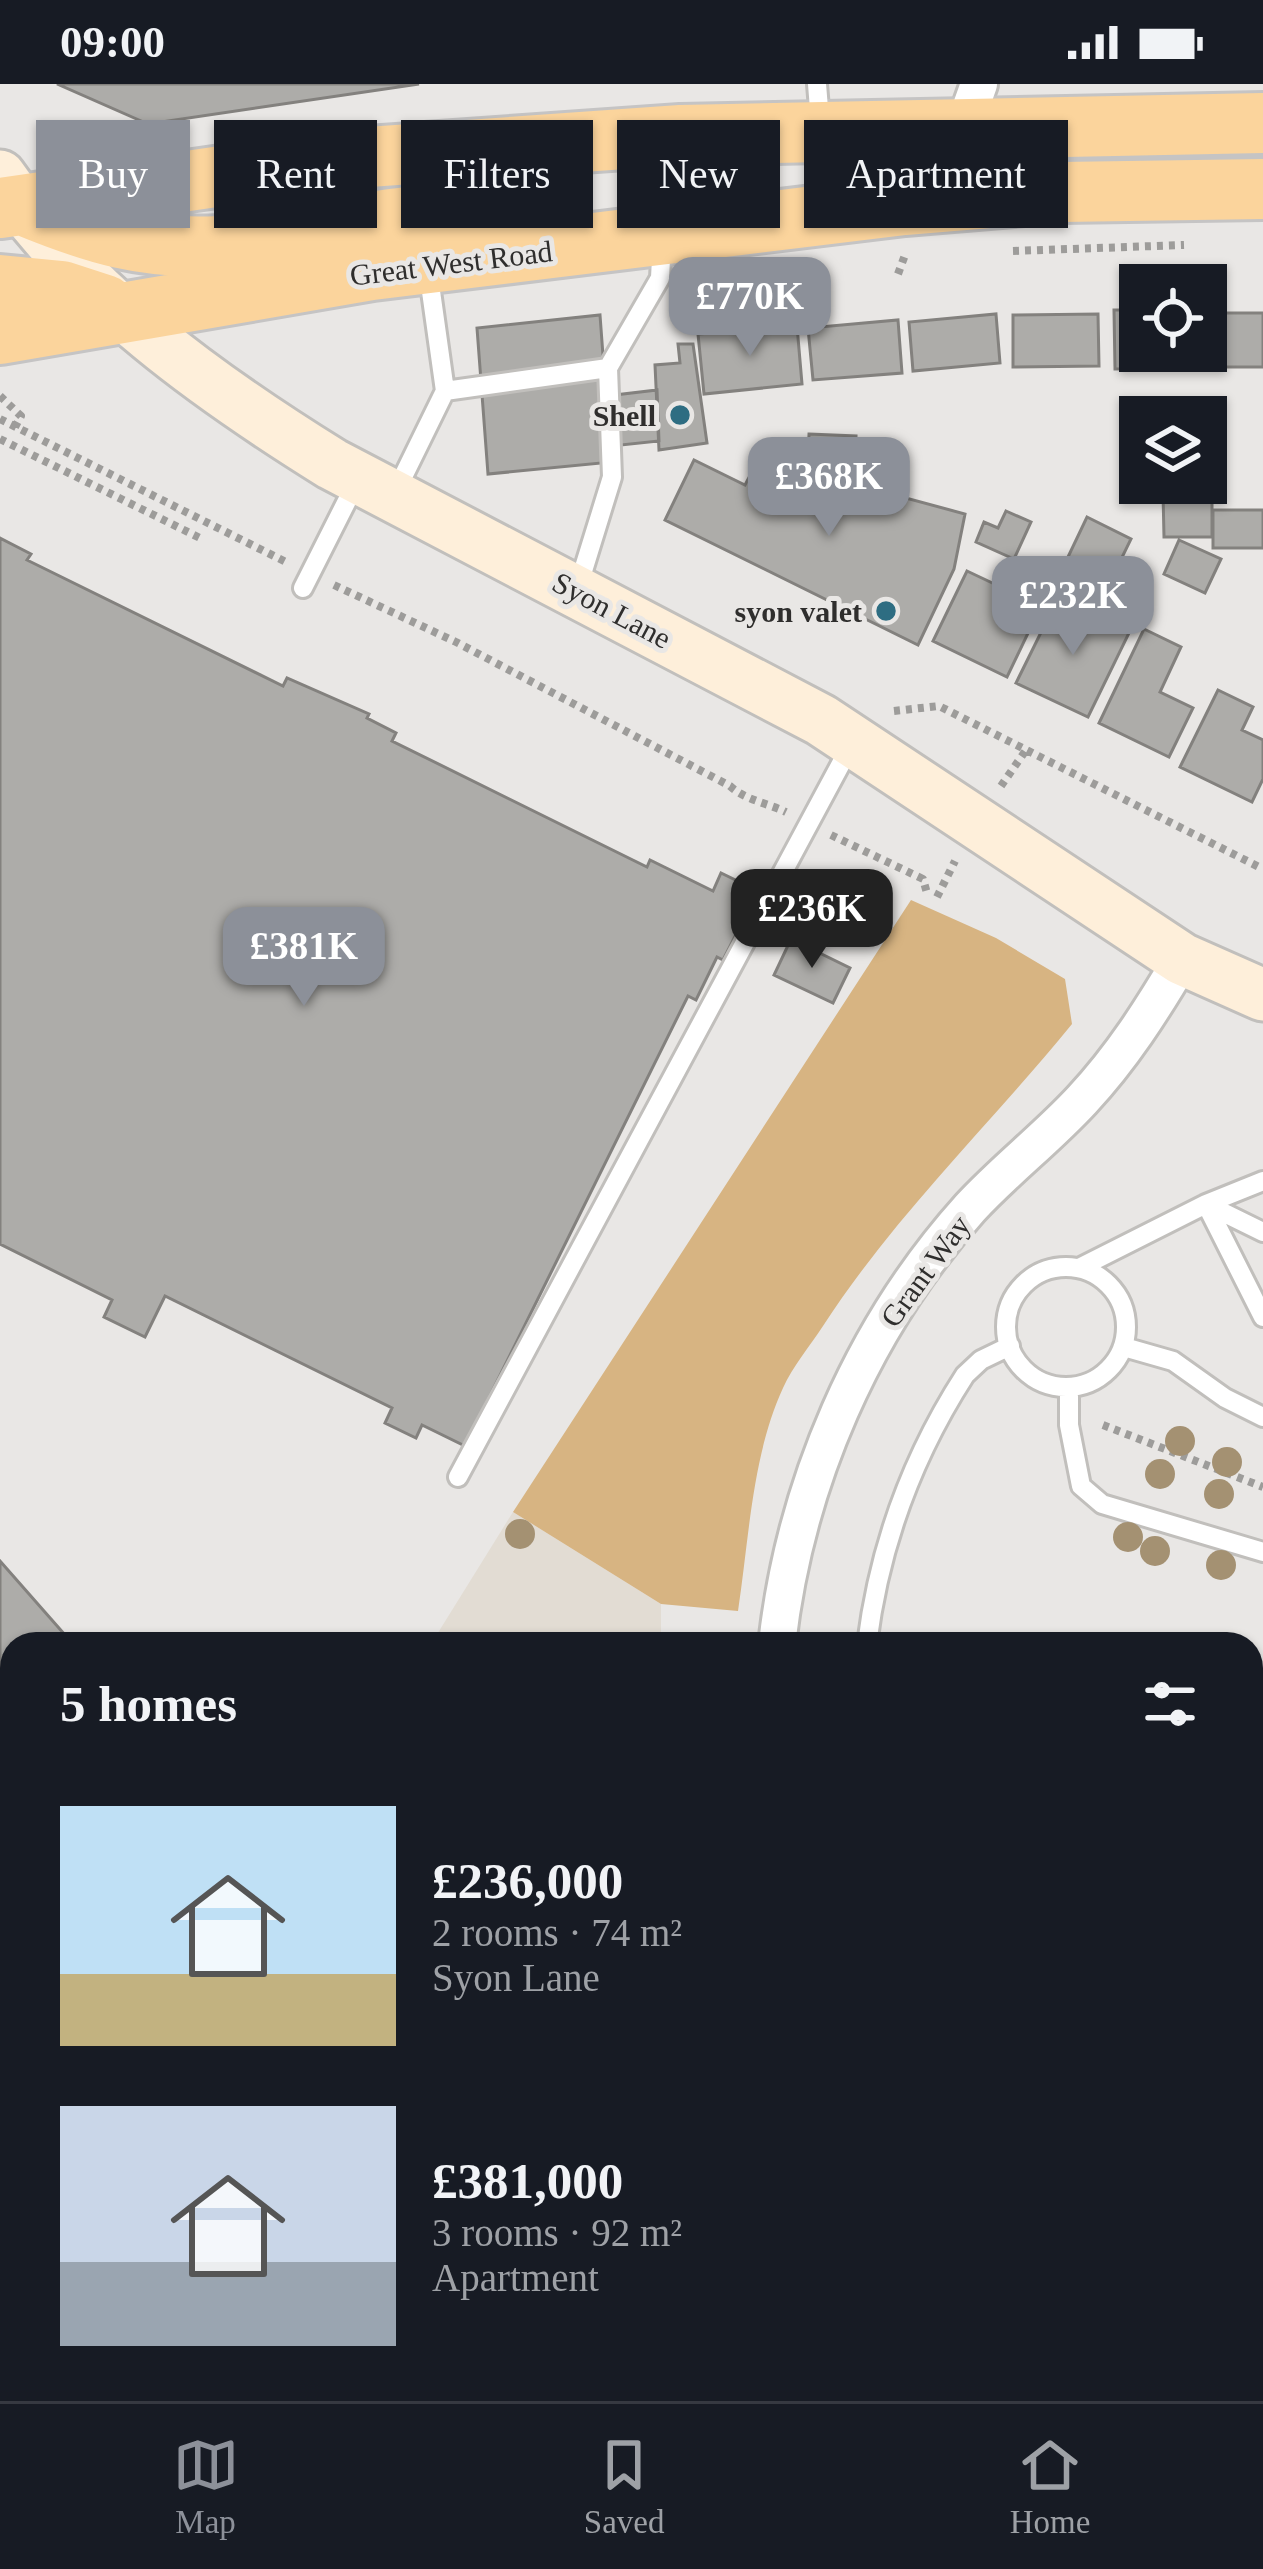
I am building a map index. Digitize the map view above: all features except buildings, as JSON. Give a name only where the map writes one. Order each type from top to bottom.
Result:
[{"type":"highway","points":[[6,196],[340,159],[681,135],[819,108],[971,106],[1263,124]]},
{"type":"highway","name":"Great West Road","points":[[0,334],[427,265],[904,206],[1061,192],[1263,189]]},
{"type":"highway","points":[[6,196],[96,235],[152,244],[221,246],[366,221],[426,216],[647,237]]},
{"type":"highway","points":[[0,285],[62,291],[122,311]]},
{"type":"main road","name":"Syon Lane","points":[[6,196],[122,311],[191,370],[262,421],[837,730],[1182,959],[1263,995]]},
{"type":"street","name":"Grant Way","points":[[778,1632],[784,1583],[813,1474],[874,1342],[969,1209],[1079,1103],[1122,1054],[1182,959]]},
{"type":"lane","points":[[577,591],[612,477],[608,368],[660,278],[647,237]]},
{"type":"lane","points":[[307,581],[446,391],[427,265]]},
{"type":"lane","points":[[446,391],[608,368]]},
{"type":"lane","points":[[458,1477],[837,730]]},
{"type":"lane","points":[[1079,1268],[1114,1289],[1127,1327],[1124,1347],[1103,1375],[1069,1387],[1037,1380],[1023,1369],[1010,1346],[1007,1318],[1024,1284],[1041,1273],[1079,1268],[1263,1181]]},
{"type":"lane","points":[[1206,1204],[1263,1232]]},
{"type":"lane","points":[[1206,1204],[1263,1317]]},
{"type":"lane","points":[[869,1632],[899,1499],[965,1375],[981,1360],[1010,1346]]},
{"type":"lane","points":[[1124,1347],[1173,1361],[1263,1418]]},
{"type":"lane","points":[[1069,1387],[1069,1424],[1082,1486],[1102,1504],[1263,1552]]},
{"type":"path","points":[[996,252],[1206,244]]},
{"type":"path","points":[[898,274],[904,255],[927,254]]},
{"type":"path","points":[[0,396],[21,416],[15,427]]},
{"type":"path","points":[[0,418],[307,581],[456,642],[740,795],[791,815]]},
{"type":"path","points":[[0,439],[202,538]]},
{"type":"path","points":[[837,730],[939,706],[1263,868]]},
{"type":"path","points":[[994,797],[1026,750]]},
{"type":"path","points":[[824,832],[923,879],[932,895],[959,853]]},
{"type":"path","points":[[1103,1425],[1263,1487]]},
{"type":"shaded area","points":[[911,900],[996,938],[1065,979],[1072,1024],[881,1246],[787,1380],[758,1469],[738,1611],[661,1604],[513,1512]]},
{"type":"shaded area","points":[[513,1512],[661,1604],[661,1632],[438,1632]]},
{"type":"place","name":"Shell","points":[[680,415]]},
{"type":"place","name":"syon valet","points":[[886,611]]}]
